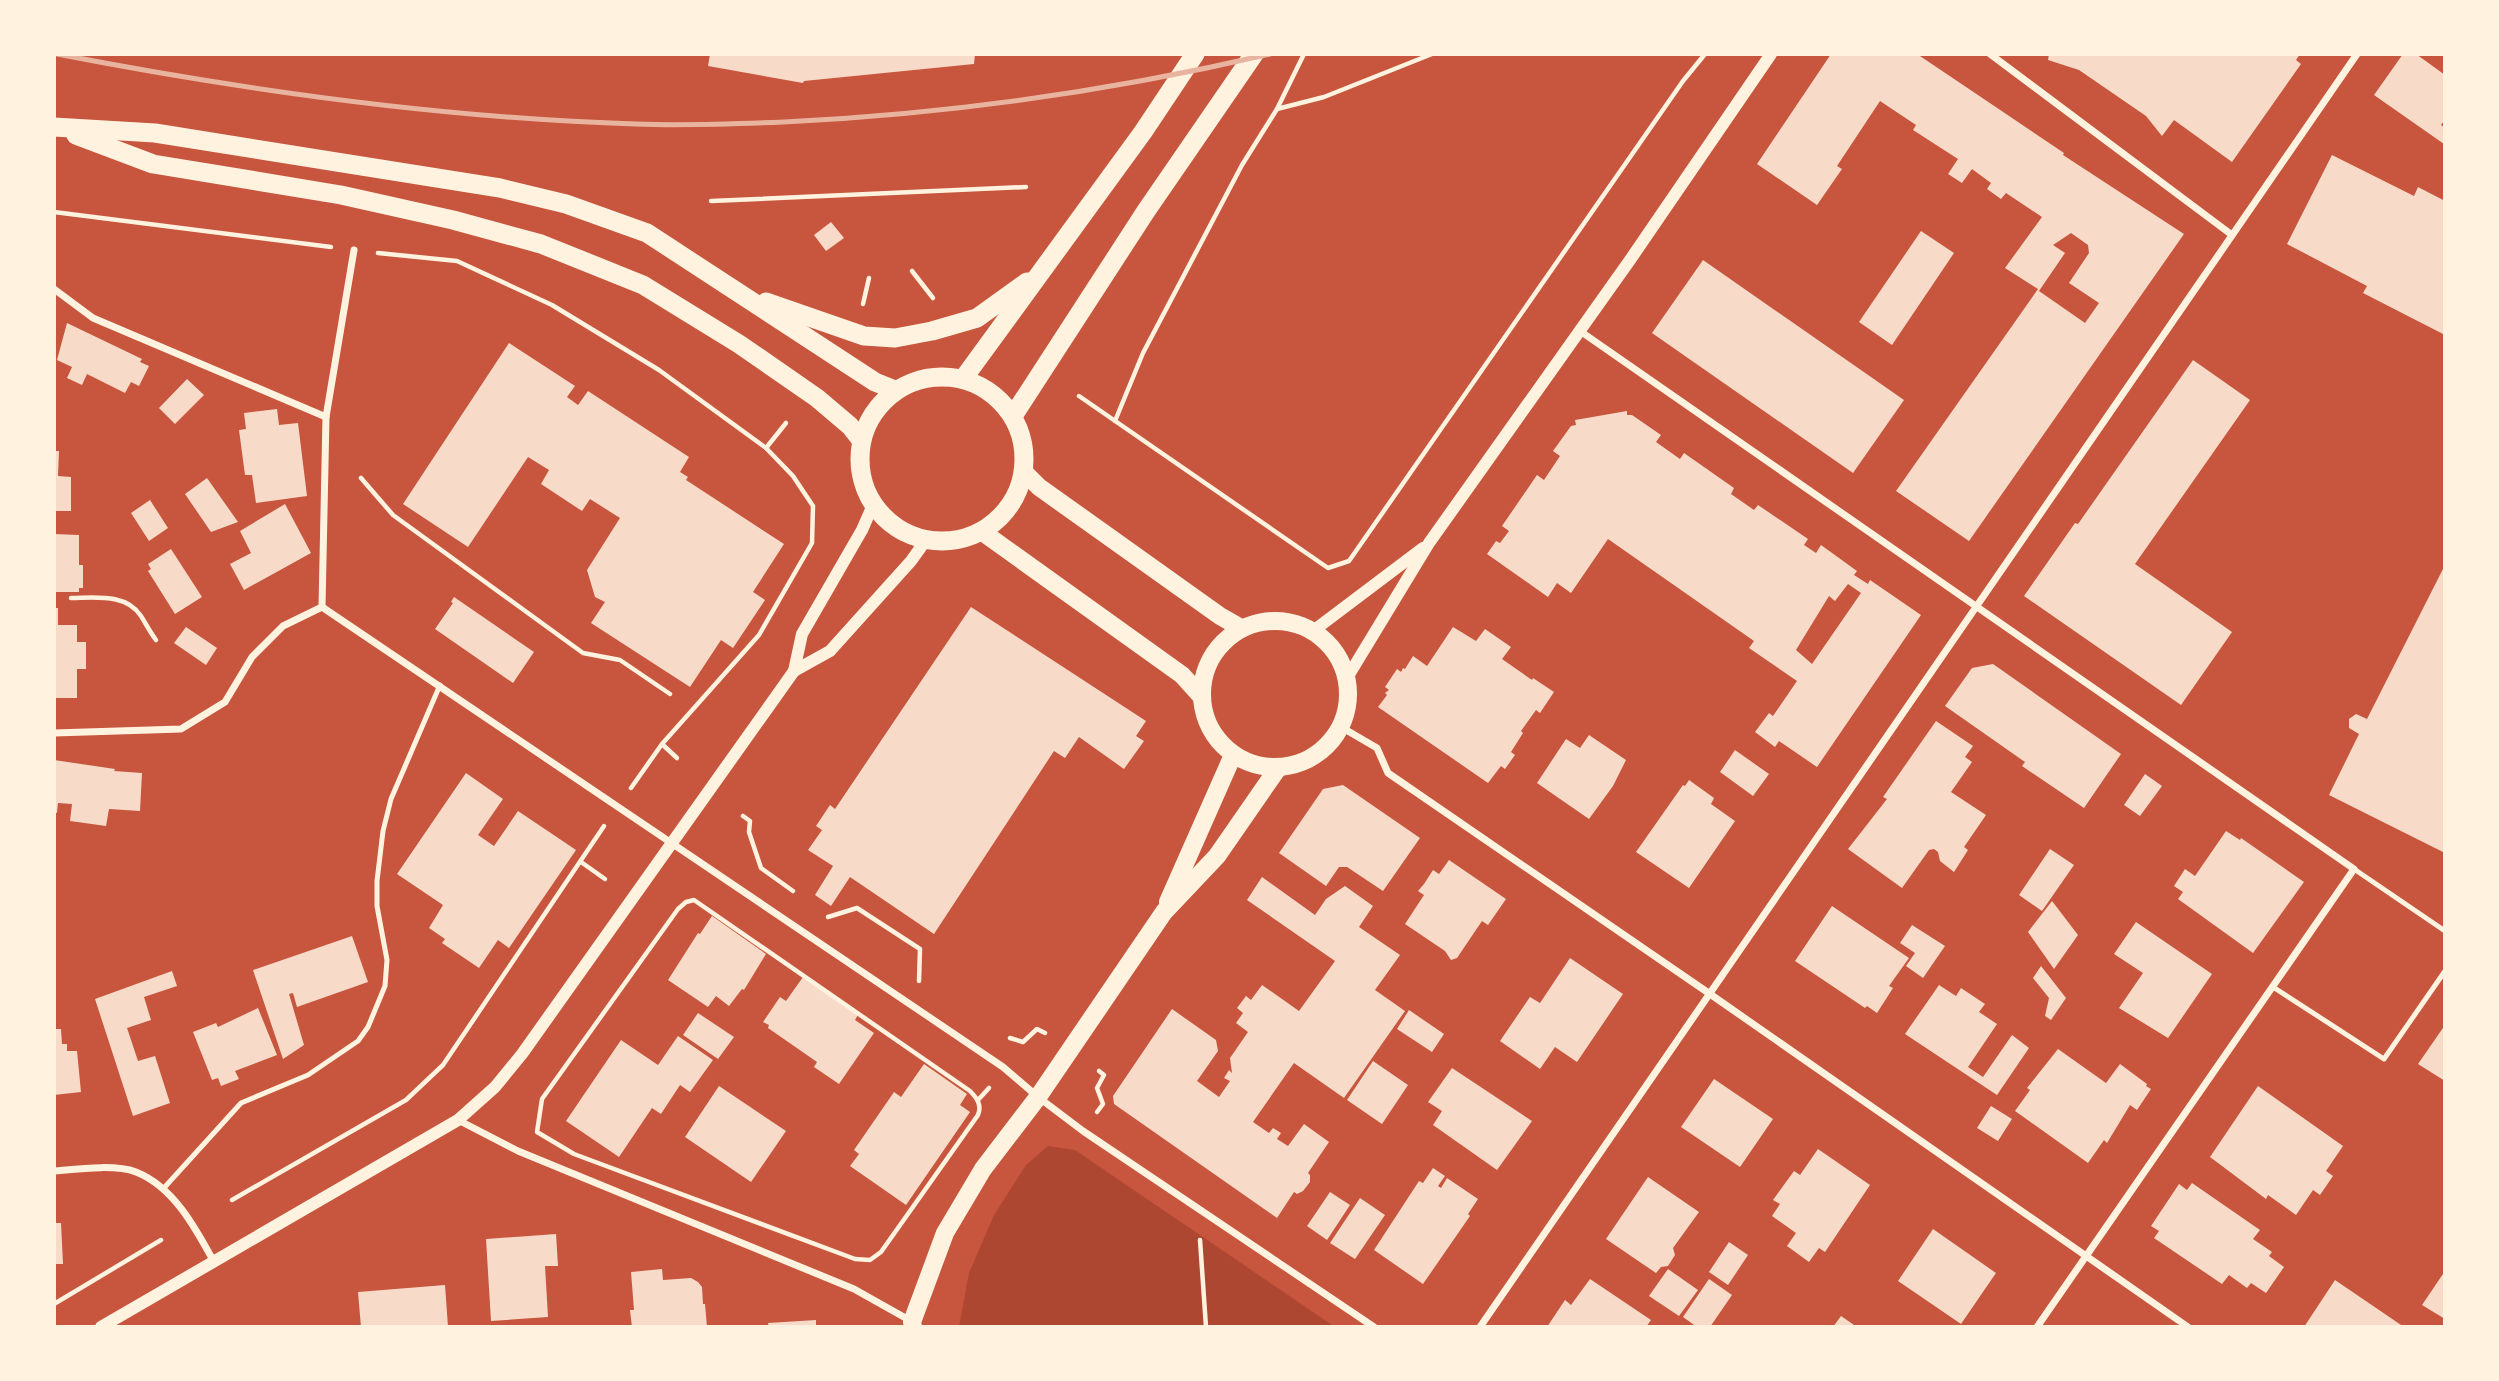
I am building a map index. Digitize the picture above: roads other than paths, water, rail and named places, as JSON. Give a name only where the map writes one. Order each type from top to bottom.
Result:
[{"type":"highway","points":[[963,379],[1143,132],[1195,54]]},
{"type":"highway","points":[[1013,416],[1139,222],[1254,54]]},
{"type":"highway","points":[[55,127],[153,164],[341,195],[465,223],[541,244],[643,285],[739,344],[817,398],[850,426],[861,440]]},
{"type":"highway","points":[[55,127],[155,134],[500,188],[566,204],[647,233],[875,383],[895,390]]},
{"type":"highway","points":[[740,293],[864,336],[895,338],[977,318],[1042,271]]},
{"type":"highway","points":[[928,377],[963,379],[992,393],[1013,416],[1023,442],[1023,471],[1009,506],[981,531],[954,540],[926,540],[896,528],[873,505],[860,474],[861,440],[873,412],[895,390],[928,377]]},
{"type":"main road","points":[[1023,471],[1039,487],[1220,617],[1241,628]]},
{"type":"main road","points":[[981,531],[1182,676],[1200,696]]},
{"type":"main road","points":[[1265,621],[1290,621],[1313,631],[1335,651],[1347,678],[1348,703],[1341,726],[1330,743],[1316,756],[1298,765],[1278,768],[1255,765],[1233,755],[1209,730],[1200,696],[1203,675],[1211,656],[1223,640],[1241,628],[1265,621]]},
{"type":"main road","points":[[1164,912],[1233,755]]},
{"type":"main road","points":[[913,1324],[945,1233],[983,1169],[1038,1097],[1164,912],[1217,856],[1278,768]]},
{"type":"street","points":[[1347,678],[1429,543],[1580,331],[1771,54]]},
{"type":"street","points":[[1990,54],[2232,235]]},
{"type":"street","points":[[1480,1327],[2357,54]]},
{"type":"street","points":[[322,607],[326,417],[354,250]]},
{"type":"street","points":[[54,289],[93,318],[326,417]]},
{"type":"street","points":[[1580,331],[2354,869],[2037,1327]]},
{"type":"street","points":[[101,1327],[458,1120],[495,1087],[522,1055],[794,671],[802,634],[862,530],[873,505]]},
{"type":"street","points":[[794,671],[830,651],[911,561],[926,540]]},
{"type":"street","points":[[1313,631],[1429,543]]},
{"type":"street","points":[[322,607],[1003,1068],[1038,1097],[1374,1327]]},
{"type":"street","points":[[54,733],[181,729],[225,702],[252,657],[283,626],[322,607]]},
{"type":"street","points":[[1341,726],[1377,748],[1388,773],[2188,1327]]},
{"type":"street","points":[[458,1120],[518,1151],[853,1289],[913,1324]]},
{"type":"street","points":[[54,1171],[105,1168],[136,1172],[163,1189],[192,1222],[214,1263]]},
{"type":"lane","points":[[163,1189],[241,1103],[318,1068],[358,1041],[368,1027],[385,986],[387,960],[377,906],[383,831],[391,799],[440,685]]},
{"type":"lane","points":[[2354,869],[2445,930]]},
{"type":"lane","points":[[2273,987],[2384,1059],[2445,971]]},
{"type":"railway","points":[[57,54],[201,80],[345,101],[491,116],[673,125],[846,118],[968,107],[1149,80],[1270,54]]}]
